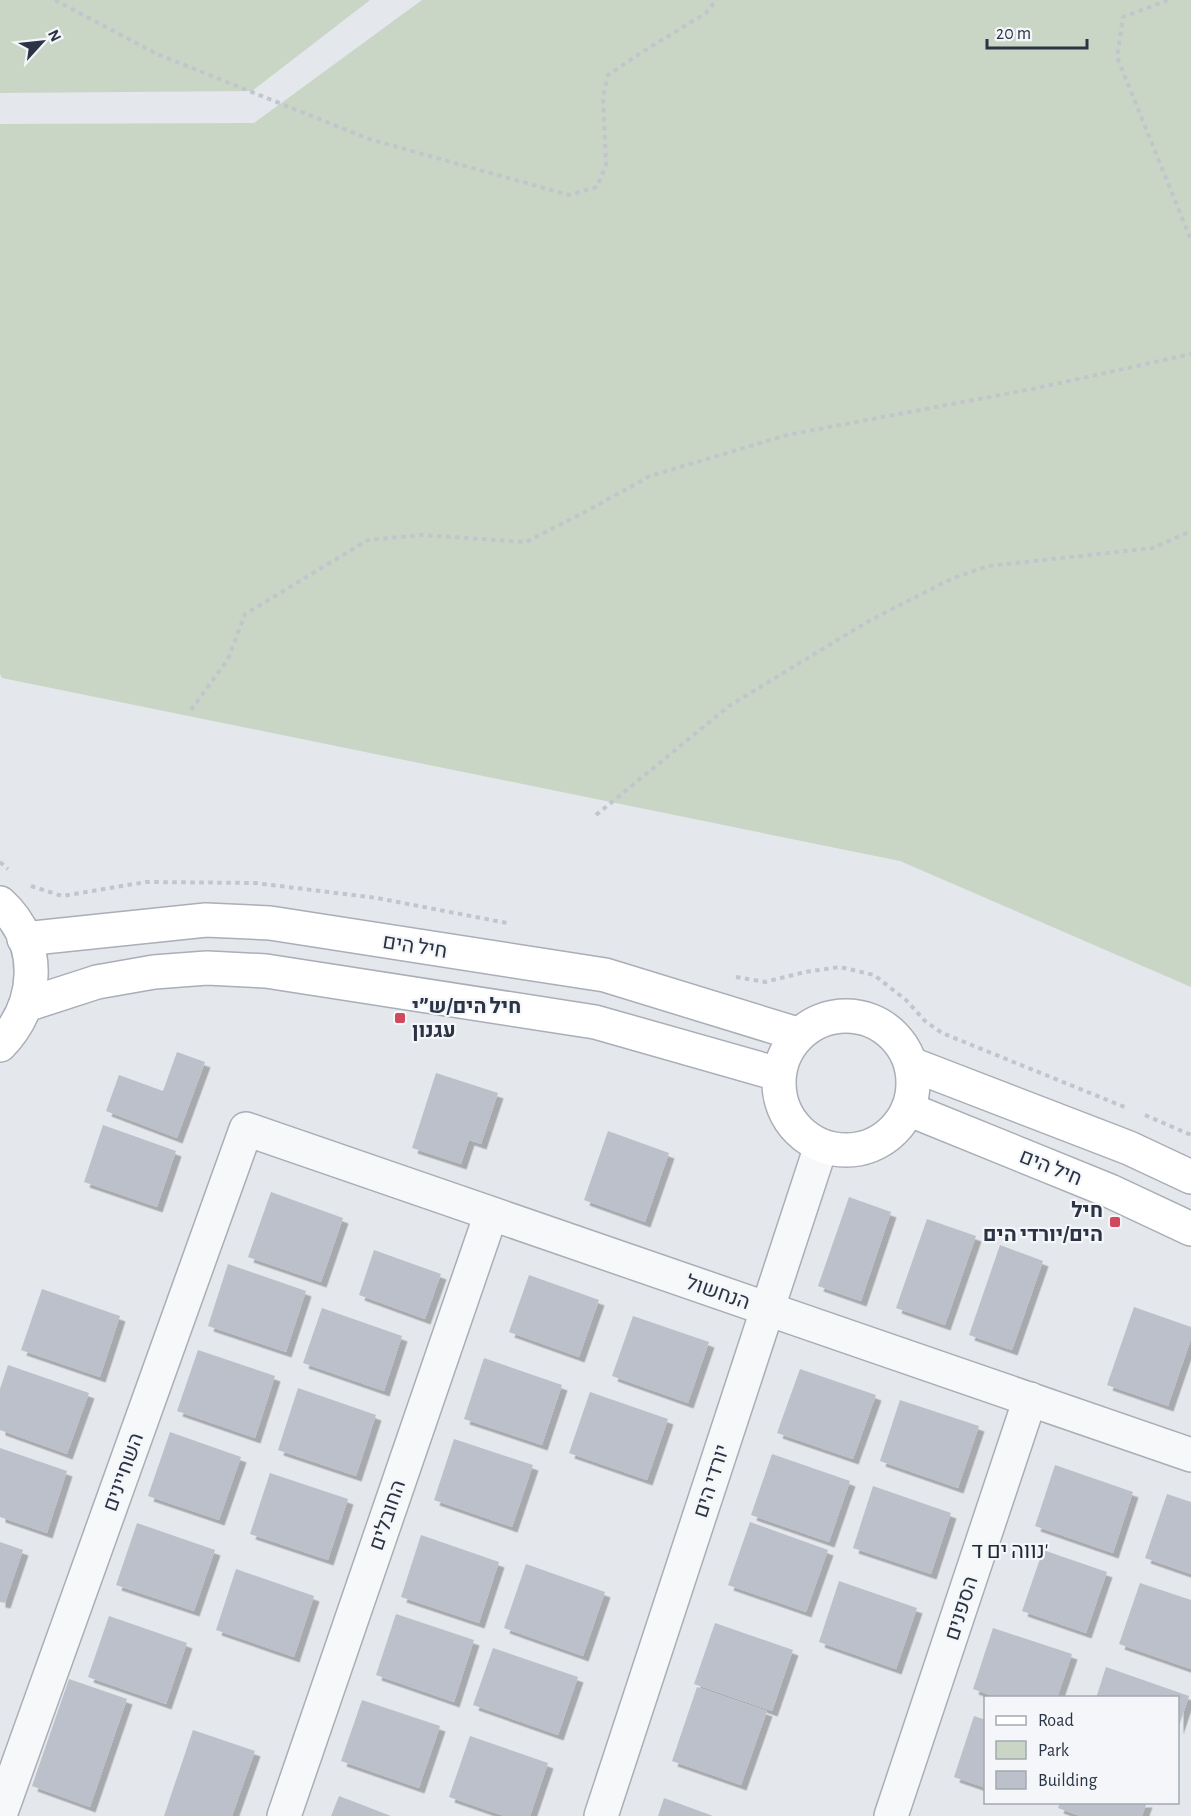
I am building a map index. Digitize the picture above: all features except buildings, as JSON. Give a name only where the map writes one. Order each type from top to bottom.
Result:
[{"type":"main road","points":[[0,903],[16,923],[24,939],[32,971],[31,988],[26,1005],[15,1028],[0,1046]]},
{"type":"main road","name":"חיל הים","points":[[24,939],[206,920],[270,923],[605,975],[797,1034]]},
{"type":"main road","points":[[26,1005],[97,982],[154,972],[207,968],[266,971],[595,1022],[778,1074]]},
{"type":"main road","points":[[839,1015],[863,1017],[884,1027],[901,1043],[911,1064],[912,1094],[908,1109],[897,1126],[882,1140],[862,1149],[842,1150],[821,1146],[802,1134],[787,1117],[779,1097],[778,1074],[788,1046],[797,1034],[817,1021],[839,1015]]},
{"type":"main road","points":[[911,1064],[1130,1148],[1191,1177]]},
{"type":"main road","name":"חיל הים","points":[[908,1109],[1110,1191],[1191,1229]]},
{"type":"street","name":"הנחשול","points":[[246,1129],[1191,1455]]},
{"type":"street","name":"השחיינים","points":[[1,1815],[246,1129]]},
{"type":"street","name":"יורדי הים","points":[[601,1816],[821,1146]]},
{"type":"street","name":"החובלים","points":[[284,1816],[491,1214]]},
{"type":"street","name":"הספנים","points":[[891,1816],[1030,1399]]},
{"type":"path","points":[[55,0],[157,54],[369,139],[569,195],[597,187],[606,165],[603,97],[608,75],[642,51],[706,13],[716,0]]},
{"type":"path","points":[[1168,0],[1123,17],[1117,57],[1191,240]]},
{"type":"path","points":[[191,710],[228,659],[245,614],[368,540],[422,535],[526,542],[650,476],[787,435],[1037,388],[1191,354]]},
{"type":"path","points":[[596,815],[729,706],[867,622],[951,579],[988,566],[1153,548],[1191,531]]},
{"type":"green space","points":[[0,0],[370,0],[252,91],[0,93]]},
{"type":"green space","points":[[422,0],[1191,0],[1191,987],[900,861],[2,678],[0,674],[0,124],[254,123]]},
{"type":"place","name":"חיל הים/ש״י עגנון","points":[[400,1018]]},
{"type":"place","name":"חיל הים/יורדי הים","points":[[1115,1222]]},
{"type":"district","name":"נווה ים ד'","points":[[1010,1550]]}]
